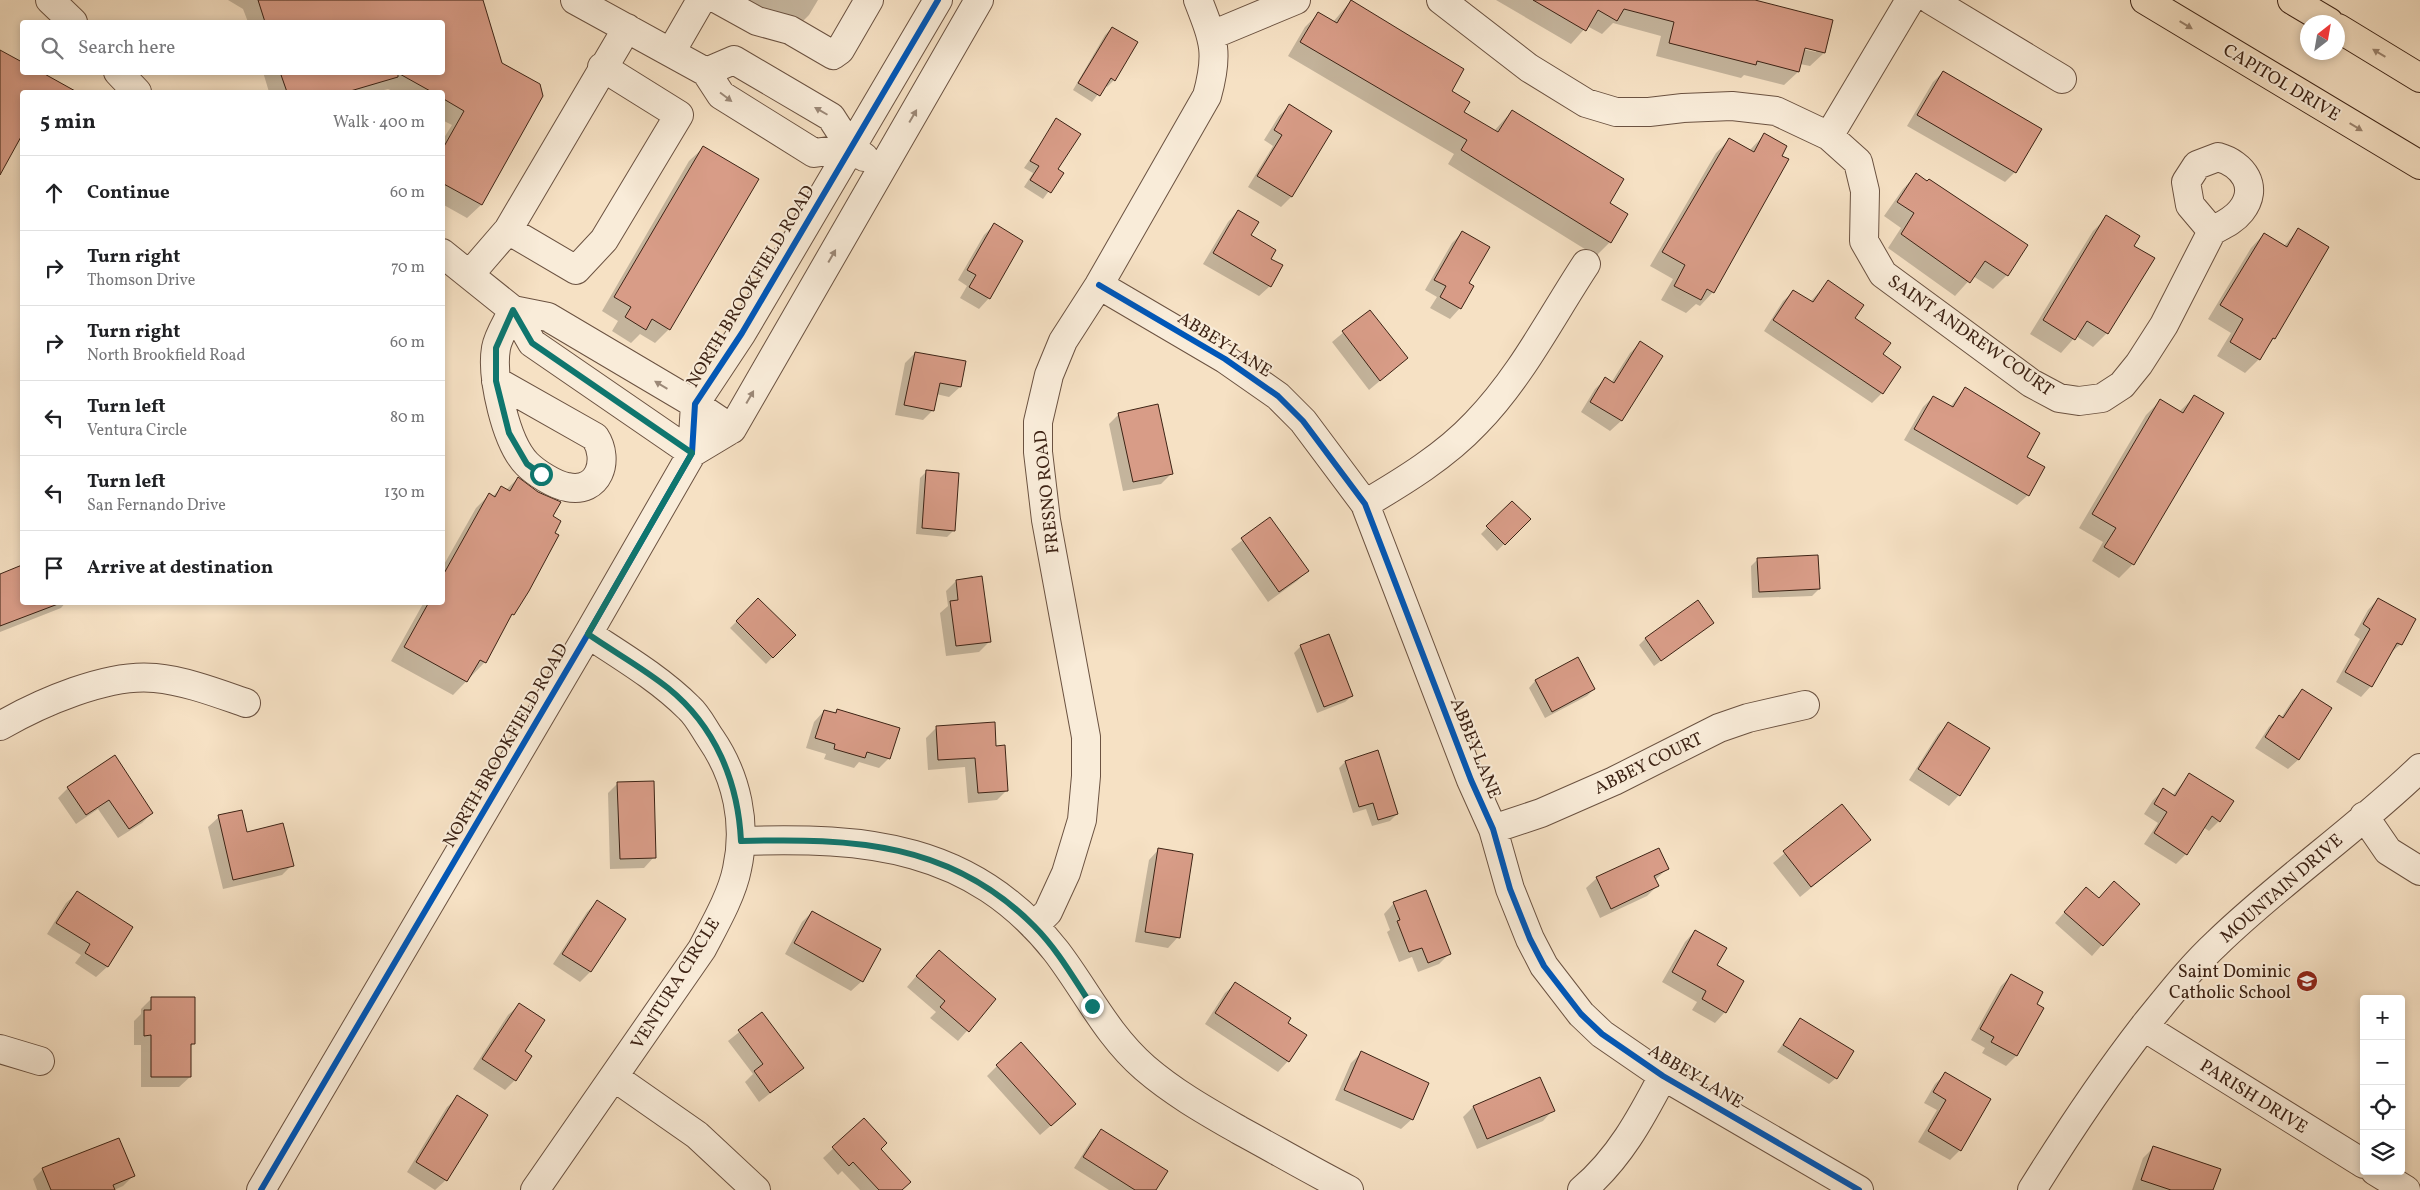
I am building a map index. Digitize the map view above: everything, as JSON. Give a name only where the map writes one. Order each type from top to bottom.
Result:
[{"type":"main road","name":"CAPITOL DRIVE","points":[[2144,0],[2420,165]]},
{"type":"main road","points":[[2292,0],[2317,15]]},
{"type":"main road","points":[[2345,32],[2418,73]]},
{"type":"street","points":[[575,0],[706,72],[721,95],[814,153],[851,148]]},
{"type":"street","points":[[671,52],[701,0]]},
{"type":"street","points":[[719,0],[757,21],[790,30],[833,55],[840,50],[869,0]]},
{"type":"street","name":"NORTH BROOKFIELD ROAD","points":[[261,1190],[588,634],[692,453],[694,404],[742,333],[938,0]]},
{"type":"street","points":[[445,255],[513,310],[532,343],[692,453],[732,430],[979,0]]},
{"type":"street","name":"FRESNO ROAD","points":[[1034,926],[1048,912],[1066,873],[1082,820],[1086,776],[1086,737],[1046,520],[1038,452],[1038,422],[1049,375],[1062,341],[1099,285],[1207,96],[1215,67],[1212,35],[1198,0]]},
{"type":"street","points":[[1212,35],[1296,0]]},
{"type":"street","name":"SAINT ANDREW COURT","points":[[1441,0],[1529,68],[1586,103],[1616,112],[1649,112],[1683,108],[1732,106],[1776,111],[1829,136],[1858,162],[1865,191],[1864,241],[1883,274],[2031,383],[2060,398],[2079,401],[2102,398],[2122,385],[2139,364],[2164,325],[2212,231]]},
{"type":"street","points":[[1829,136],[1910,0]]},
{"type":"street","points":[[1931,0],[2062,79]]},
{"type":"street","points":[[470,274],[508,230],[602,67],[627,28]]},
{"type":"street","points":[[706,72],[734,60],[832,117],[851,148],[882,169]]},
{"type":"street","points":[[508,230],[576,270],[604,240],[679,115],[602,67]]},
{"type":"street","points":[[121,75],[135,90]]},
{"type":"street","points":[[1365,504],[1449,449],[1476,423],[1507,386],[1586,264]]},
{"type":"street","name":"ABBEY LANE","points":[[1099,285],[1225,359],[1278,396],[1303,421],[1365,504],[1471,780],[1493,829],[1510,888],[1530,939],[1544,966],[1581,1014],[1602,1034],[1663,1076],[1859,1190]]},
{"type":"street","points":[[513,310],[548,317],[694,404],[732,430]]},
{"type":"street","points":[[496,381],[496,348],[513,310]]},
{"type":"street","name":"VENTURA CIRCLE","points":[[535,1190],[658,1014],[713,928],[737,871],[741,841],[740,814],[734,788],[721,754],[692,710],[667,687],[588,634]]},
{"type":"street","points":[[0,726],[89,686],[144,678],[181,682],[246,703]]},
{"type":"street","name":"ABBEY COURT","points":[[1493,829],[1541,813],[1614,781],[1719,728],[1748,718],[1805,704]]},
{"type":"street","name":"MOUNTAIN DRIVE","points":[[2032,1190],[2080,1112],[2121,1055],[2170,994],[2215,944],[2262,900],[2420,768]]},
{"type":"street","points":[[2364,816],[2388,851],[2420,871]]},
{"type":"street","points":[[741,841],[855,842],[918,854],[948,866],[980,884],[1009,904],[1034,926],[1056,951],[1108,1029],[1144,1067],[1194,1104],[1349,1190]]},
{"type":"street","name":"PARISH DRIVE","points":[[2144,1027],[2360,1162]]},
{"type":"street","points":[[0,1049],[40,1061]]},
{"type":"street","points":[[1582,1190],[1598,1177],[1622,1148],[1663,1076]]},
{"type":"street","points":[[614,1077],[697,1135],[756,1190]]},
{"type":"street","points":[[2382,1175],[2406,1190]]},
{"type":"building","points":[[258,0],[483,0],[502,63],[540,84],[543,96],[482,205],[445,185],[445,145],[464,111],[445,100],[445,90],[428,90],[402,75],[445,75],[445,20],[264,20]]},
{"type":"building","points":[[1351,0],[1464,69],[1452,91],[1470,102],[1464,112],[1498,132],[1512,110],[1624,179],[1610,203],[1628,214],[1611,243],[1461,150],[1467,140],[1300,42],[1318,12],[1337,23]]},
{"type":"building","points":[[1533,0],[1755,0],[1833,20],[1825,53],[1805,48],[1799,72],[1757,61],[1756,65],[1669,43],[1674,22],[1624,9],[1617,21],[1598,10],[1586,31]]},
{"type":"building","points":[[1112,27],[1138,42],[1115,81],[1111,78],[1100,96],[1078,83]]},
{"type":"building","points":[[0,50],[20,61],[20,75],[46,75],[73,90],[20,90],[20,139],[0,175]]},
{"type":"building","points":[[1943,71],[2042,129],[2016,173],[1917,115]]},
{"type":"building","points":[[281,75],[398,75],[398,77],[354,90],[286,90]]},
{"type":"building","points":[[1289,104],[1332,131],[1292,197],[1257,176],[1282,135],[1274,130]]},
{"type":"building","points":[[1056,118],[1081,134],[1058,169],[1064,173],[1051,193],[1030,180],[1039,166],[1030,161]]},
{"type":"building","points":[[1764,133],[1787,146],[1782,156],[1789,159],[1714,293],[1707,289],[1701,300],[1674,286],[1685,265],[1662,252],[1729,138],[1754,152]]},
{"type":"building","points":[[703,146],[759,179],[670,330],[652,319],[646,330],[625,317],[631,307],[614,297]]},
{"type":"building","points":[[1916,173],[1927,181],[1929,179],[2028,245],[2008,276],[1985,261],[1970,283],[1901,234],[1914,213],[1897,202]]},
{"type":"building","points":[[1238,210],[1259,222],[1251,235],[1276,250],[1271,259],[1283,265],[1271,287],[1213,253]]},
{"type":"building","points":[[2106,215],[2140,236],[2134,246],[2155,258],[2108,334],[2087,321],[2075,340],[2043,320]]},
{"type":"building","points":[[994,223],[1023,241],[990,299],[969,287],[976,275],[967,270]]},
{"type":"building","points":[[2298,228],[2329,247],[2275,339],[2273,338],[2260,360],[2230,342],[2243,319],[2220,305],[2264,233],[2287,247]]},
{"type":"building","points":[[1462,231],[1490,247],[1469,283],[1474,286],[1461,309],[1440,297],[1446,286],[1434,280]]},
{"type":"building","points":[[1828,280],[1864,305],[1855,318],[1891,343],[1883,354],[1901,367],[1883,394],[1773,320],[1793,290],[1813,302]]},
{"type":"building","points":[[1370,310],[1408,358],[1380,381],[1342,331]]},
{"type":"building","points":[[1640,341],[1663,356],[1622,421],[1590,402],[1605,377],[1614,383]]},
{"type":"building","points":[[915,352],[966,361],[961,387],[940,383],[934,411],[904,405]]},
{"type":"building","points":[[1965,387],[2040,433],[2027,457],[2045,467],[2029,496],[1914,429],[1933,396],[1953,407]]},
{"type":"building","points":[[2194,395],[2224,413],[2134,565],[2104,547],[2116,528],[2092,514],[2160,399],[2183,413]]},
{"type":"building","points":[[1158,404],[1173,474],[1133,482],[1118,413]]},
{"type":"building","points":[[926,470],[959,473],[955,531],[922,528]]},
{"type":"building","points":[[518,477],[538,492],[561,502],[553,516],[561,521],[555,533],[559,535],[529,591],[514,615],[512,614],[486,663],[480,660],[467,682],[404,647],[427,605],[445,605],[445,572],[489,493],[495,497],[501,486],[510,491]]},
{"type":"building","points":[[1512,501],[1531,519],[1505,545],[1486,526]]},
{"type":"building","points":[[1270,517],[1309,571],[1279,592],[1241,538]]},
{"type":"building","points":[[1818,555],[1820,589],[1759,592],[1757,558]]},
{"type":"building","points":[[20,566],[20,605],[55,605],[0,626],[0,574]]},
{"type":"building","points":[[982,576],[991,642],[956,646],[950,601],[958,600],[956,580]]},
{"type":"building","points":[[758,598],[796,635],[773,658],[736,621]]},
{"type":"building","points":[[2378,598],[2416,619],[2402,645],[2397,643],[2372,687],[2345,672],[2370,629],[2363,624]]},
{"type":"building","points":[[1698,600],[1714,623],[1661,661],[1645,638]]},
{"type":"building","points":[[1329,634],[1353,696],[1324,707],[1300,645]]},
{"type":"building","points":[[1578,657],[1595,689],[1552,712],[1535,680]]},
{"type":"building","points":[[2302,689],[2332,708],[2299,760],[2265,737],[2279,715],[2283,718]]},
{"type":"building","points":[[837,709],[900,728],[890,759],[867,752],[865,758],[834,749],[835,744],[815,738],[824,710],[836,713]]},
{"type":"building","points":[[995,722],[996,746],[1005,745],[1008,791],[978,793],[975,758],[938,760],[936,726]]},
{"type":"building","points":[[1948,722],[1990,748],[1960,796],[1918,769]]},
{"type":"building","points":[[1378,750],[1398,814],[1378,820],[1373,803],[1359,807],[1345,761]]},
{"type":"building","points":[[115,755],[153,813],[129,829],[109,800],[86,815],[67,787]]},
{"type":"building","points":[[2189,773],[2234,801],[2220,822],[2212,816],[2187,855],[2154,833],[2167,812],[2154,804],[2163,788],[2175,796]]},
{"type":"building","points":[[654,781],[656,858],[620,859],[617,782]]},
{"type":"building","points":[[1842,804],[1871,840],[1811,887],[1783,851]]},
{"type":"building","points":[[242,810],[247,832],[283,823],[294,866],[233,880],[218,815]]},
{"type":"building","points":[[1158,848],[1193,854],[1180,938],[1145,932]]},
{"type":"building","points":[[1659,848],[1669,869],[1654,876],[1659,886],[1611,909],[1596,877]]},
{"type":"building","points":[[2114,881],[2140,904],[2103,946],[2064,912],[2086,887],[2099,898]]},
{"type":"building","points":[[1426,890],[1451,954],[1428,963],[1422,948],[1409,952],[1397,921],[1400,920],[1393,902]]},
{"type":"building","points":[[77,891],[133,927],[108,967],[85,953],[90,944],[56,923]]},
{"type":"building","points":[[597,900],[626,919],[591,972],[562,954]]},
{"type":"building","points":[[812,911],[881,949],[863,982],[794,943]]},
{"type":"building","points":[[1695,930],[1727,948],[1717,965],[1744,981],[1726,1013],[1702,999],[1706,991],[1672,972]]},
{"type":"building","points":[[939,950],[996,999],[969,1032],[940,1007],[945,1001],[916,976]]},
{"type":"building","points":[[2011,974],[2043,992],[2037,1004],[2044,1008],[2017,1056],[1991,1042],[1994,1037],[1980,1029]]},
{"type":"building","points":[[1235,982],[1291,1018],[1288,1023],[1307,1035],[1289,1062],[1215,1013]]},
{"type":"building","points":[[151,997],[195,997],[195,1044],[191,1044],[191,1077],[151,1077],[151,1035],[144,1036],[144,1010],[151,1010]]},
{"type":"building","points":[[519,1003],[545,1020],[525,1051],[532,1056],[516,1081],[482,1059]]},
{"type":"building","points":[[762,1012],[804,1068],[770,1093],[754,1071],[763,1064],[738,1030]]},
{"type":"building","points":[[1800,1018],[1854,1051],[1837,1079],[1783,1045]]},
{"type":"building","points":[[1021,1042],[1076,1104],[1051,1126],[996,1065]]},
{"type":"building","points":[[1361,1051],[1429,1083],[1413,1120],[1344,1090]]},
{"type":"building","points":[[1945,1072],[1991,1099],[1961,1151],[1928,1131],[1946,1100],[1933,1092]]},
{"type":"building","points":[[1540,1077],[1555,1111],[1487,1139],[1473,1106]]},
{"type":"building","points":[[457,1095],[488,1115],[447,1181],[416,1162]]},
{"type":"building","points":[[864,1118],[887,1143],[881,1149],[911,1182],[902,1190],[879,1190],[853,1162],[849,1166],[832,1147]]},
{"type":"building","points":[[1101,1129],[1168,1171],[1156,1190],[1135,1190],[1083,1157]]},
{"type":"building","points":[[119,1138],[135,1176],[113,1185],[115,1190],[51,1190],[42,1168]]},
{"type":"building","points":[[2153,1146],[2221,1169],[2213,1190],[2171,1190],[2141,1180]]},
{"type":"cycle path","points":[[261,1190],[588,634],[692,453],[695,404],[742,333],[938,0]]},
{"type":"cycle path","points":[[1099,285],[1225,359],[1278,396],[1303,421],[1365,504],[1471,780],[1493,829],[1510,889],[1530,939],[1544,966],[1581,1014],[1602,1034],[1663,1076],[1859,1190]]},
{"type":"place","name":"Saint Dominic Catholic School","points":[[2307,981]]},
{"type":"route","points":[[541,474],[527,464],[509,433],[496,381],[496,348],[513,310],[532,343],[692,453],[588,634],[667,687],[692,710],[721,754],[734,788],[740,814],[741,841],[855,842],[918,854],[948,866],[980,884],[1009,904],[1034,926],[1056,951],[1092,1006]]}]
